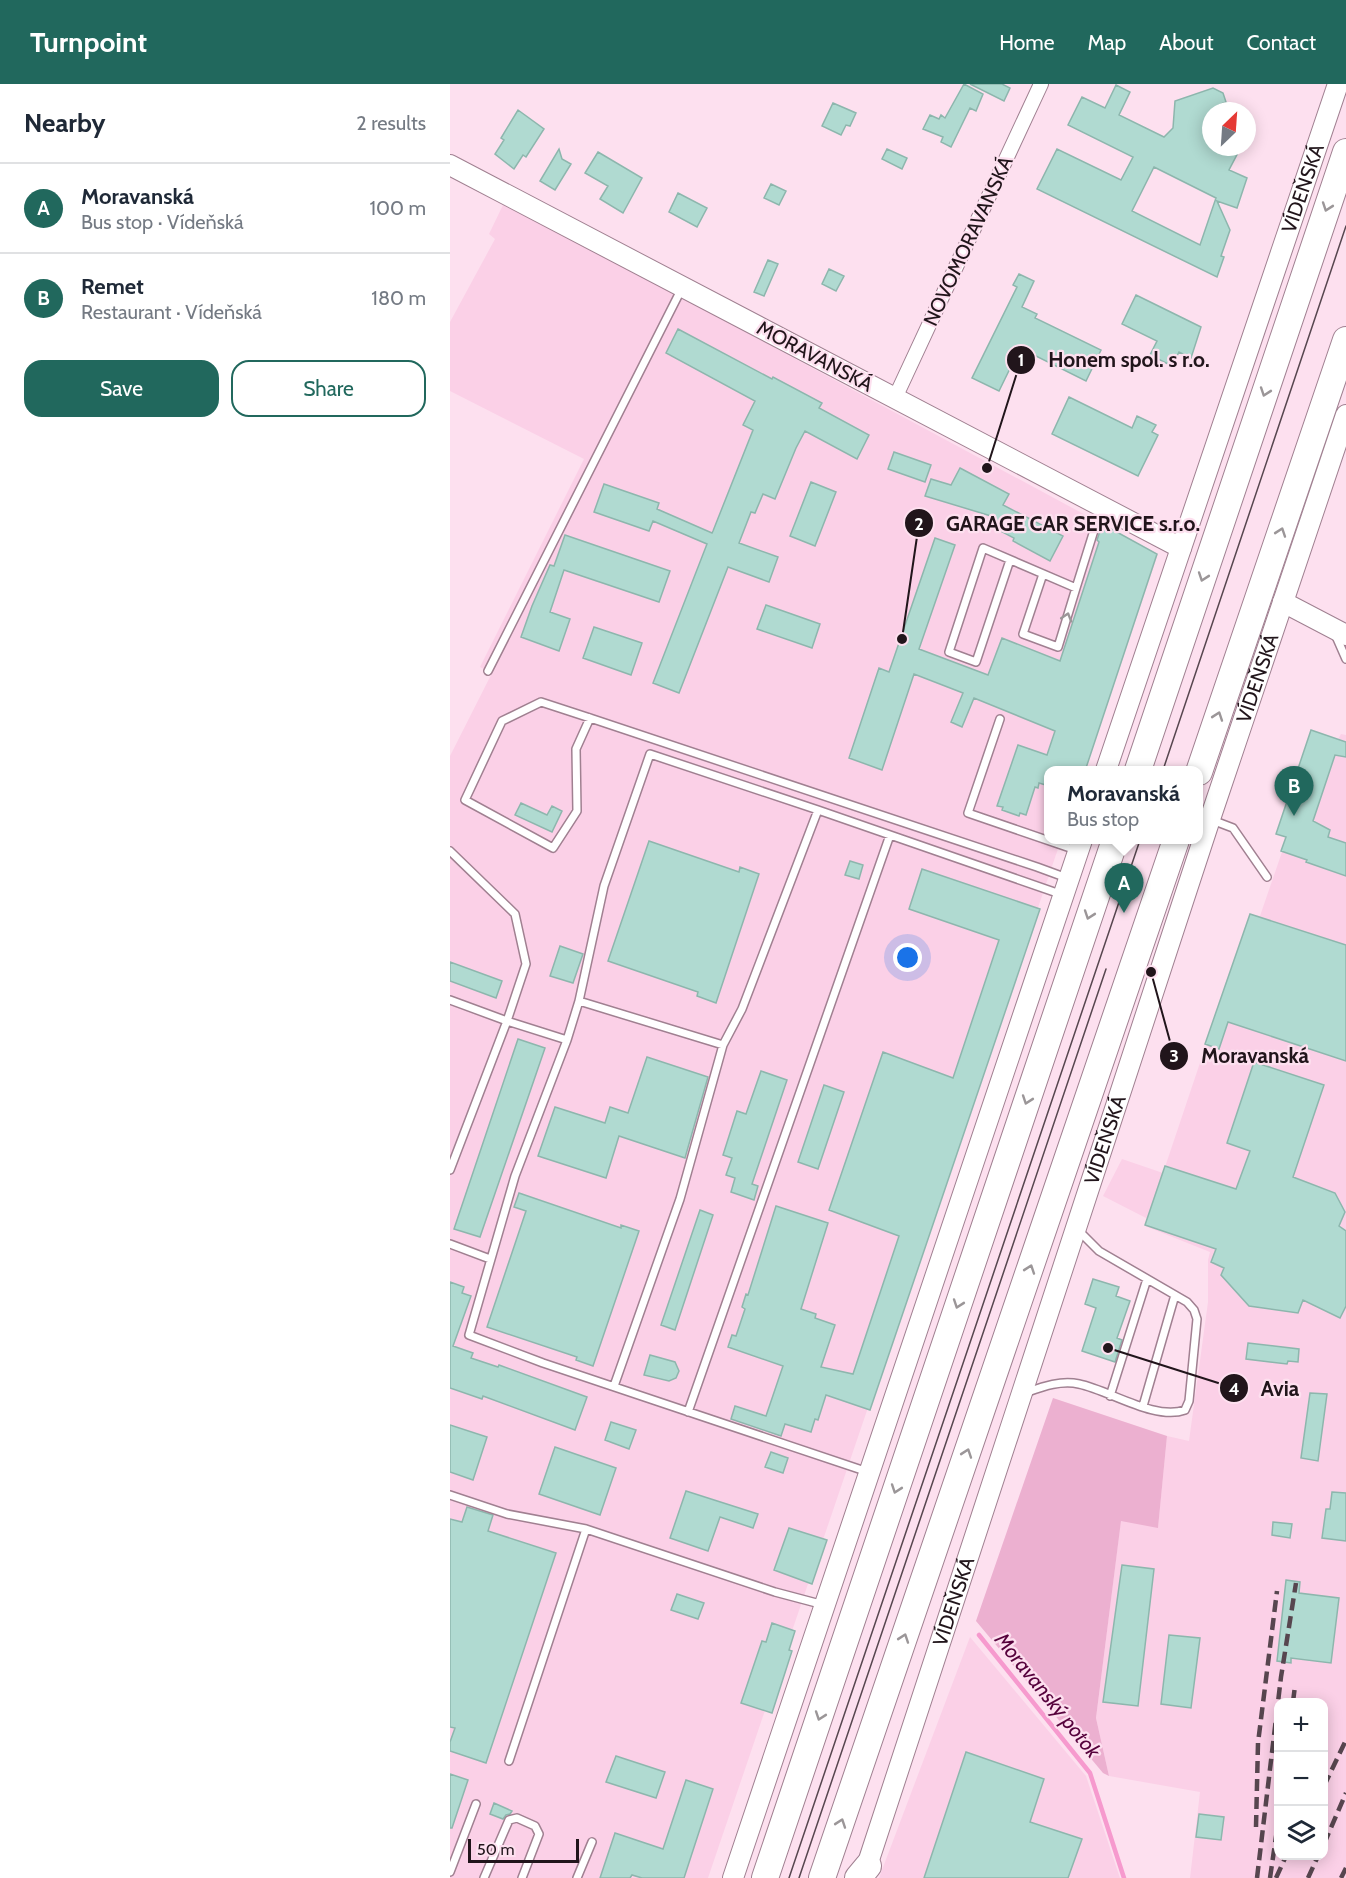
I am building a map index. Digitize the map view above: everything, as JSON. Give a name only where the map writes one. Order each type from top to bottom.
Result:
[{"type":"highway","name":"VÍDEŇSKÁ","points":[[1140,766],[1346,152]]},
{"type":"highway","name":"VÍDEŇSKÁ","points":[[1201,766],[1346,340]]},
{"type":"highway","points":[[765,1878],[1114,844]]},
{"type":"highway","name":"VÍDEŇSKÁ","points":[[822,1878],[1175,844]]},
{"type":"street","name":"NOVOMORAVANSKÁ","points":[[895,398],[1041,84]]},
{"type":"street","name":"VÍDEŇSKÁ","points":[[1108,766],[1338,84]]},
{"type":"street","name":"MORAVANSKÁ","points":[[450,165],[1180,548]]},
{"type":"street","name":"VÍDEŇSKÁ","points":[[1203,840],[1346,415]]},
{"type":"street","points":[[1283,602],[1339,632]]},
{"type":"street","name":"VÍDEŇSKÁ","points":[[863,1874],[1202,844]]},
{"type":"street","points":[[733,1878],[871,1473],[1080,845]]},
{"type":"lane","points":[[488,671],[683,287]]},
{"type":"lane","points":[[1043,574],[1023,634],[1058,647],[1102,506]]},
{"type":"lane","points":[[1010,560],[976,662],[950,652],[983,548],[1076,588]]},
{"type":"lane","points":[[1339,632],[1346,659]]},
{"type":"lane","points":[[590,718],[576,749],[577,811],[554,848],[465,800],[502,721],[541,702],[590,718],[1067,887]]},
{"type":"lane","points":[[1000,719],[968,813],[1044,835]]},
{"type":"lane","points":[[871,1473],[543,1363],[469,1335],[515,1176],[567,1040],[579,1001],[604,886],[650,754],[890,835],[1067,887]]},
{"type":"lane","points":[[614,1386],[680,1198],[723,1045],[742,1010],[818,810]]},
{"type":"lane","points":[[1210,819],[1233,828],[1267,877]]},
{"type":"lane","points":[[688,1412],[890,835]]},
{"type":"lane","points":[[450,851],[514,914],[526,964],[507,1021],[450,1170]]},
{"type":"lane","points":[[450,1000],[567,1040]]},
{"type":"lane","points":[[579,1001],[723,1045]]},
{"type":"lane","points":[[1021,1394],[1062,1383],[1078,1383],[1110,1396],[1174,1414],[1185,1410],[1189,1401],[1197,1319],[1194,1310],[1187,1302],[1099,1251],[1076,1227]]},
{"type":"lane","points":[[450,1244],[490,1259]]},
{"type":"lane","points":[[1110,1396],[1148,1279]]},
{"type":"lane","points":[[1143,1406],[1175,1295]]},
{"type":"lane","points":[[450,1495],[507,1514],[586,1529],[775,1592],[825,1606]]},
{"type":"lane","points":[[509,1761],[586,1529]]},
{"type":"lane","points":[[450,1872],[476,1804]]},
{"type":"lane","points":[[484,1878],[509,1820],[517,1818],[535,1826],[539,1834],[522,1878]]},
{"type":"lane","points":[[577,1878],[592,1842]]},
{"type":"shaded area","points":[[503,205],[684,299],[1158,554],[1086,766],[1044,766],[1044,844],[1060,844],[708,1878],[450,1878],[450,756],[492,673],[480,667],[584,459],[450,391],[450,322],[495,239],[489,234]]},
{"type":"shaded area","points":[[1341,734],[1346,735],[1346,1878],[1190,1878],[1200,1792],[1109,1776],[1096,1718],[1121,1520],[1158,1527],[1167,1436],[1189,1441],[1208,1302],[1210,1252],[1145,1226],[1148,1219],[1103,1196],[1122,1159],[1163,1173],[1250,914],[1260,916],[1293,820]]},
{"type":"shaded area","points":[[1053,1398],[1167,1436],[1158,1528],[1121,1521],[1096,1718],[1109,1776],[1103,1773],[976,1621]]},
{"type":"shaded area","points":[[970,1637],[1086,1776],[1120,1878],[879,1878]]},
{"type":"building","points":[[964,84],[983,94],[976,111],[970,108],[951,147],[941,142],[943,137],[923,129],[930,115],[939,119],[941,115],[945,118]]},
{"type":"building","points":[[970,84],[1002,84],[1010,88],[1004,101]]},
{"type":"building","points":[[1116,85],[1130,92],[1119,115],[1164,137],[1173,128],[1175,101],[1213,88],[1223,93],[1226,102],[1202,102],[1202,156],[1236,156],[1229,170],[1247,178],[1237,208],[1217,201],[1230,230],[1217,277],[1037,189],[1057,149],[1121,180],[1133,157],[1068,125],[1082,97],[1105,108]],"holes":[[[1154,167],[1216,198],[1200,245],[1132,211]]]},
{"type":"building","points":[[833,103],[856,113],[850,126],[846,125],[841,135],[822,126]]},
{"type":"building","points":[[518,110],[544,129],[526,157],[523,155],[514,169],[495,154],[504,140],[501,138]]},
{"type":"building","points":[[559,149],[562,159],[571,164],[555,190],[540,181]]},
{"type":"building","points":[[887,149],[907,158],[902,169],[882,159]]},
{"type":"building","points":[[598,152],[642,178],[623,213],[600,199],[608,186],[585,173]]},
{"type":"building","points":[[771,184],[786,191],[779,205],[764,198]]},
{"type":"building","points":[[678,193],[707,208],[697,227],[669,212]]},
{"type":"building","points":[[768,260],[778,264],[764,296],[754,292]]},
{"type":"building","points":[[829,269],[844,276],[836,291],[822,284]]},
{"type":"building","points":[[1019,274],[1034,281],[1022,307],[1037,314],[1035,318],[1101,350],[1086,381],[1020,348],[999,391],[972,378],[1017,287],[1013,285]]},
{"type":"building","points":[[1136,295],[1201,327],[1191,358],[1179,352],[1172,366],[1150,355],[1157,341],[1122,324]]},
{"type":"building","points":[[678,329],[822,403],[819,408],[869,435],[857,459],[805,431],[775,499],[763,494],[755,513],[751,512],[739,543],[778,557],[769,582],[728,567],[679,693],[653,683],[707,544],[653,521],[649,531],[594,512],[604,484],[659,503],[657,509],[712,533],[713,531],[753,430],[743,425],[755,401],[666,353]]},
{"type":"building","points":[[1069,397],[1132,428],[1137,416],[1156,425],[1152,432],[1158,435],[1138,476],[1052,434]]},
{"type":"building","points":[[894,452],[931,465],[925,482],[888,469]]},
{"type":"building","points":[[960,468],[1009,494],[1003,505],[1063,536],[1050,561],[991,526],[992,524],[988,522],[991,516],[925,496],[931,479],[951,485]]},
{"type":"building","points":[[811,482],[836,492],[815,546],[790,536]]},
{"type":"building","points":[[1104,525],[1157,554],[1087,766],[1044,766],[1044,784],[1039,783],[1038,788],[1035,787],[1026,815],[1020,813],[1019,816],[1002,810],[1003,807],[997,806],[1018,745],[1047,755],[1055,731],[974,698],[962,727],[951,722],[963,693],[914,674],[882,770],[849,758],[879,668],[889,672],[935,538],[955,545],[919,649],[988,675],[1002,638],[1060,661],[1099,542],[1097,540]]},
{"type":"building","points":[[565,535],[670,571],[659,602],[564,570],[550,612],[570,619],[559,651],[521,637],[550,565],[554,566]]},
{"type":"building","points":[[766,605],[820,624],[812,648],[757,629]]},
{"type":"building","points":[[594,627],[642,643],[631,675],[583,658]]},
{"type":"building","points":[[1311,730],[1346,742],[1346,757],[1335,755],[1313,821],[1330,830],[1328,837],[1346,843],[1346,876],[1281,851],[1286,837],[1276,834]]},
{"type":"building","points":[[521,803],[547,815],[552,806],[562,811],[552,832],[515,815]]},
{"type":"building","points":[[649,841],[739,872],[740,867],[759,874],[716,1003],[697,996],[698,992],[608,961]]},
{"type":"building","points":[[850,861],[863,865],[859,879],[845,875]]},
{"type":"building","points":[[922,869],[1040,909],[870,1410],[826,1395],[818,1420],[815,1419],[811,1432],[785,1424],[781,1436],[731,1419],[735,1406],[766,1416],[783,1366],[728,1347],[732,1335],[736,1336],[745,1309],[742,1307],[746,1294],[748,1295],[776,1206],[828,1223],[801,1309],[816,1314],[815,1318],[835,1325],[821,1367],[853,1374],[899,1236],[829,1210],[883,1052],[953,1078],[999,940],[909,909]]},
{"type":"building","points":[[1250,914],[1346,945],[1346,1061],[1228,1022],[1219,1049],[1205,1044]]},
{"type":"building","points":[[560,946],[583,954],[573,983],[550,976]]},
{"type":"building","points":[[450,962],[502,981],[496,998],[450,981]]},
{"type":"building","points":[[518,1039],[545,1048],[480,1237],[454,1229]]},
{"type":"building","points":[[647,1057],[708,1077],[685,1158],[619,1136],[606,1178],[538,1156],[555,1107],[605,1123],[610,1107],[628,1113]]},
{"type":"building","points":[[1254,1062],[1324,1085],[1293,1177],[1335,1193],[1345,1212],[1339,1226],[1346,1231],[1346,1306],[1340,1318],[1303,1300],[1298,1313],[1249,1306],[1221,1275],[1224,1268],[1211,1262],[1216,1249],[1145,1225],[1165,1166],[1236,1189],[1250,1151],[1227,1143]]},
{"type":"building","points":[[761,1071],[787,1080],[752,1184],[758,1186],[754,1200],[731,1192],[735,1178],[726,1175],[732,1158],[723,1155],[737,1111],[746,1114]]},
{"type":"building","points":[[824,1085],[844,1092],[818,1169],[798,1162]]},
{"type":"building","points":[[519,1193],[621,1228],[621,1225],[639,1231],[593,1366],[576,1360],[577,1357],[487,1327],[526,1211],[514,1207]]},
{"type":"building","points":[[700,1210],[713,1215],[675,1330],[661,1325]]},
{"type":"building","points":[[1093,1279],[1119,1287],[1116,1296],[1130,1301],[1117,1338],[1122,1340],[1115,1362],[1082,1351],[1096,1308],[1085,1304]]},
{"type":"building","points":[[450,1282],[464,1287],[462,1293],[471,1296],[453,1346],[473,1353],[471,1358],[498,1367],[499,1365],[587,1397],[575,1430],[483,1396],[482,1399],[450,1388]]},
{"type":"building","points":[[1248,1343],[1299,1349],[1298,1362],[1288,1361],[1287,1364],[1246,1359]]},
{"type":"building","points":[[650,1355],[675,1362],[679,1371],[676,1378],[669,1381],[644,1375]]},
{"type":"building","points":[[1310,1393],[1327,1394],[1318,1461],[1301,1458]]},
{"type":"building","points":[[611,1422],[636,1430],[629,1449],[605,1440]]},
{"type":"building","points":[[450,1425],[487,1437],[473,1480],[450,1472]]},
{"type":"building","points":[[555,1447],[616,1468],[600,1515],[539,1494]]},
{"type":"building","points":[[771,1452],[788,1458],[783,1473],[765,1467]]},
{"type":"building","points":[[686,1491],[758,1514],[753,1528],[720,1517],[708,1551],[670,1538]]},
{"type":"building","points":[[1332,1492],[1346,1493],[1346,1541],[1322,1538],[1326,1509],[1330,1509]]},
{"type":"building","points":[[467,1507],[493,1515],[488,1531],[556,1553],[486,1763],[450,1751],[450,1742],[455,1728],[450,1727],[450,1519],[462,1522]]},
{"type":"building","points":[[1273,1522],[1292,1524],[1290,1538],[1272,1535]]},
{"type":"building","points":[[789,1528],[827,1540],[812,1584],[774,1570]]},
{"type":"building","points":[[1122,1565],[1154,1569],[1138,1706],[1103,1702]]},
{"type":"building","points":[[1286,1580],[1300,1582],[1299,1593],[1339,1598],[1331,1663],[1291,1658],[1291,1663],[1277,1661]]},
{"type":"building","points":[[677,1594],[704,1603],[698,1619],[671,1610]]},
{"type":"building","points":[[772,1623],[795,1631],[789,1650],[792,1651],[772,1713],[741,1703],[762,1641],[766,1642]]},
{"type":"building","points":[[1169,1635],[1200,1638],[1191,1708],[1161,1704]]},
{"type":"building","points":[[966,1752],[1044,1779],[1030,1822],[1082,1839],[1068,1878],[924,1878]]},
{"type":"building","points":[[616,1756],[665,1772],[656,1798],[606,1782]]},
{"type":"building","points":[[450,1774],[468,1780],[452,1828],[450,1828]]},
{"type":"building","points":[[686,1780],[713,1789],[684,1878],[642,1878],[632,1875],[630,1878],[600,1878],[615,1833],[663,1849]]},
{"type":"building","points":[[494,1803],[512,1811],[503,1819],[490,1814]]},
{"type":"building","points":[[1199,1814],[1224,1817],[1221,1840],[1196,1837]]},
{"type":"waterway","name":"Moravanský potok","points":[[979,1635],[1090,1773],[1124,1878]]},
{"type":"tram line","points":[[1164,766],[1346,226]]},
{"type":"tram line","points":[[789,1878],[1139,844]]},
{"type":"tram line","points":[[799,1878],[1106,969]]},
{"type":"railway","points":[[1257,1878],[1281,1677],[1296,1583]]},
{"type":"railway","points":[[1256,1827],[1258,1743],[1277,1591]]},
{"type":"railway","points":[[1294,1698],[1295,1686]]},
{"type":"railway","points":[[1328,1778],[1346,1740]]},
{"type":"railway","points":[[1328,1835],[1346,1793]]},
{"type":"railway","points":[[1270,1878],[1274,1850]]},
{"type":"railway","points":[[1276,1878],[1284,1860]]},
{"type":"railway","points":[[1308,1878],[1316,1860]]},
{"type":"railway","points":[[1341,1878],[1346,1868]]},
{"type":"place","name":"Honem spol. s r.o.","points":[[987,468]]},
{"type":"place","name":"GARAGE CAR SERVICE s.r.o.","points":[[902,639]]},
{"type":"place","name":"Remet","points":[[1294,816]]},
{"type":"place","name":"Moravanská","points":[[1124,913]]},
{"type":"place","name":"Moravanská","points":[[1151,972]]},
{"type":"place","name":"Avia","points":[[1108,1348]]}]
